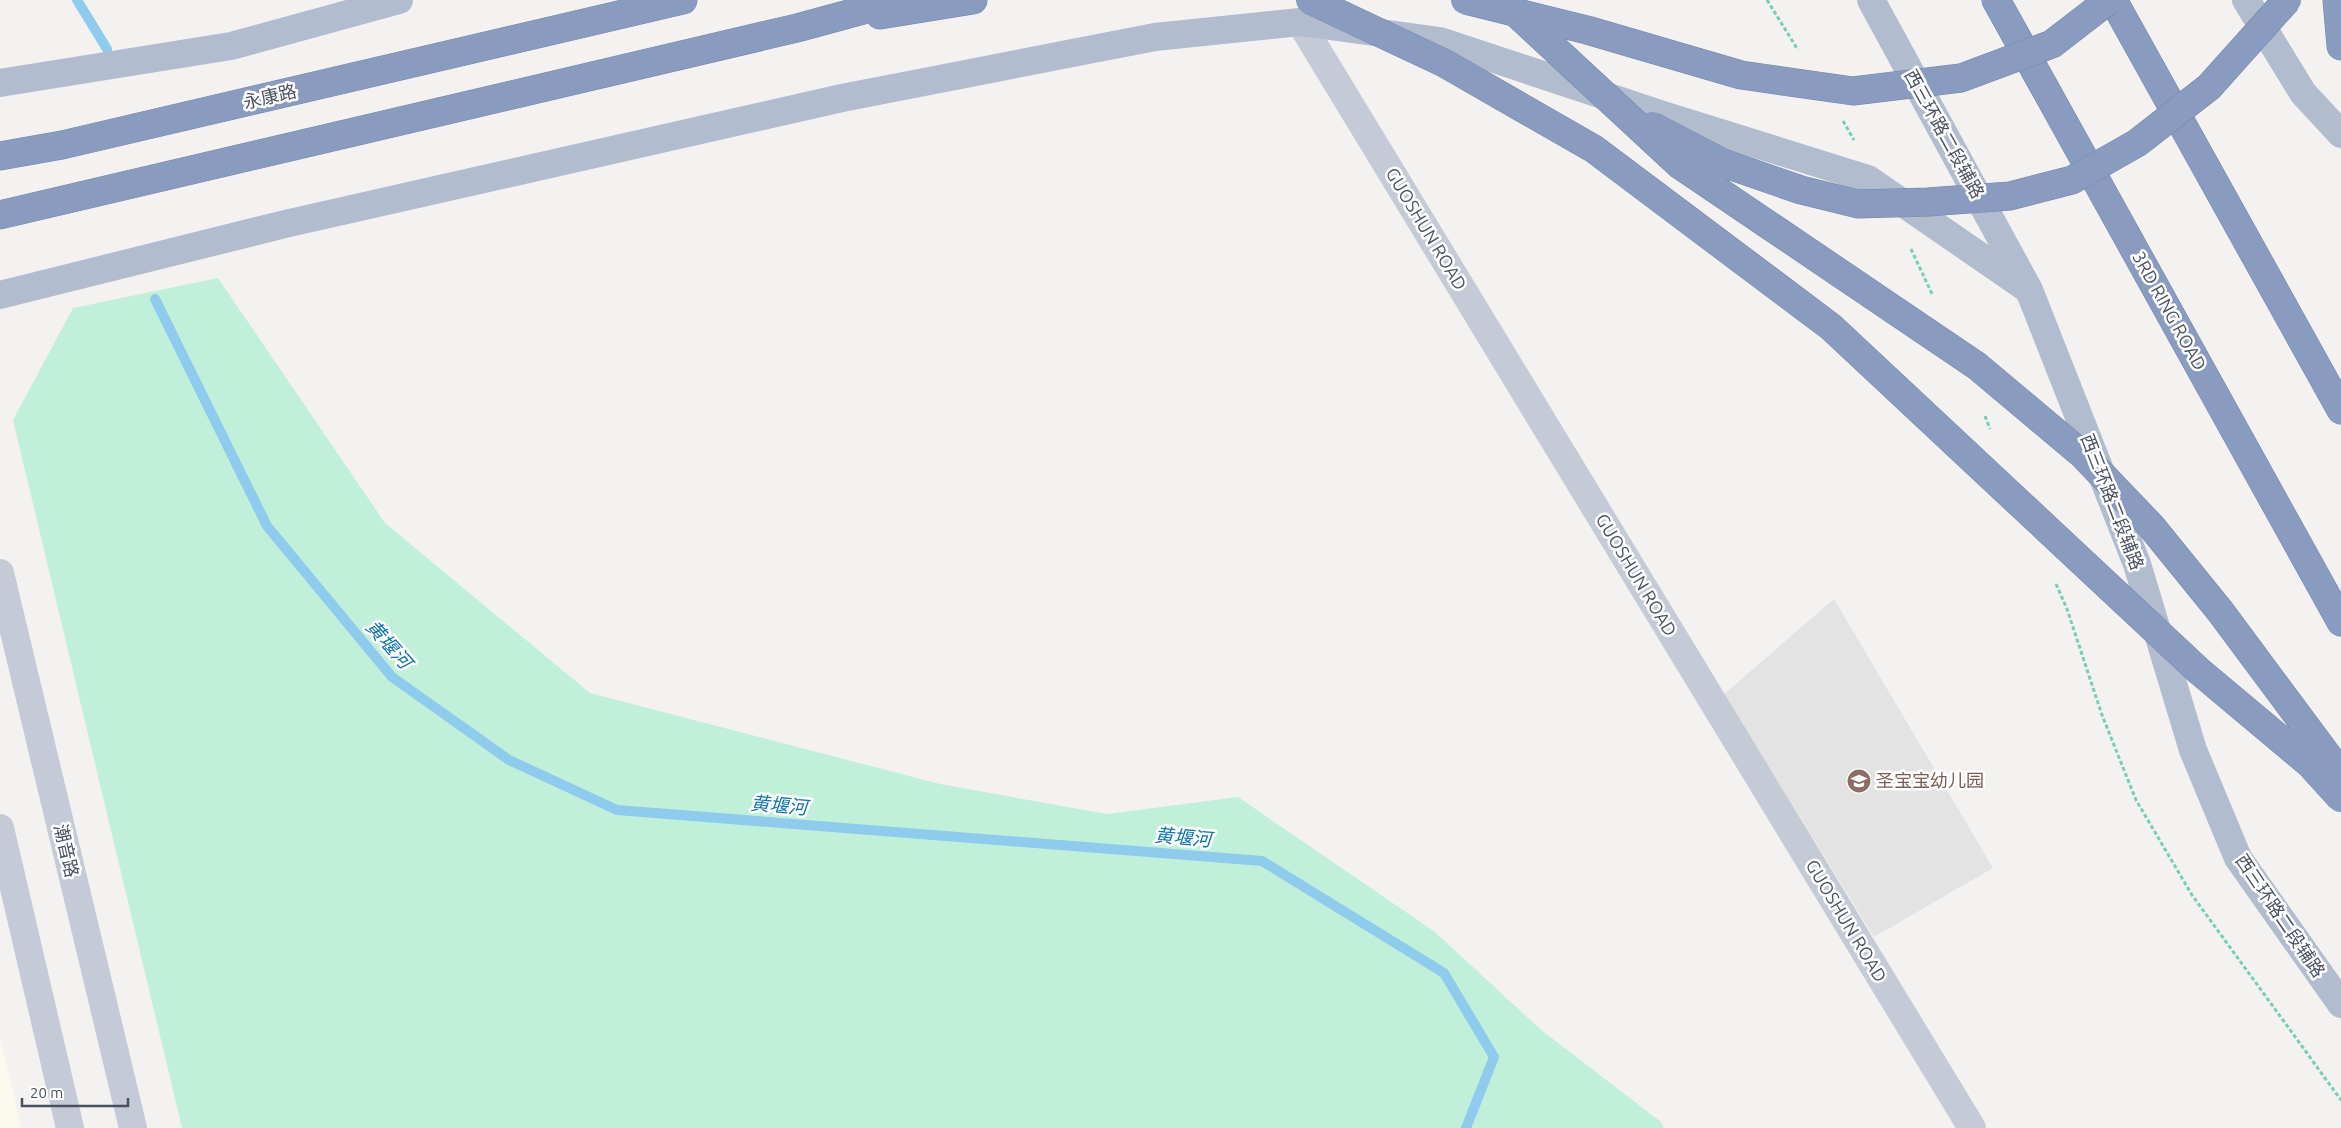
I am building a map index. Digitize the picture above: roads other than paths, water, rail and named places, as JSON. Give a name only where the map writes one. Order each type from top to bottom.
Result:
[{"type":"highway","name":"永康路","points":[[0,156],[62,145],[682,0]]},
{"type":"highway","points":[[0,215],[796,28],[900,0]]},
{"type":"highway","points":[[796,28],[973,0]]},
{"type":"highway","points":[[1465,0],[1588,30],[1741,75],[1852,91],[1961,78],[2052,44],[2109,0]]},
{"type":"highway","points":[[1502,0],[1680,165],[1976,366],[2083,455],[2152,526],[2214,603],[2333,763],[2341,777]]},
{"type":"highway","name":"3RD RING ROAD","points":[[1996,0],[2341,622]]},
{"type":"highway","points":[[2113,0],[2341,410]]},
{"type":"highway","points":[[1616,107],[1722,163],[1800,190],[1858,204],[1928,202],[2010,196],[2072,180],[2137,143],[2208,87],[2287,0]]},
{"type":"highway","points":[[2337,0],[2341,46]]},
{"type":"highway","points":[[1305,11],[1444,63],[1594,149],[1831,327],[2199,671],[2310,764],[2341,798]]},
{"type":"main road","points":[[0,83],[231,46],[399,0]]},
{"type":"main road","name":"西三环路二段辅路","points":[[1871,0],[2029,290],[2137,564],[2193,750],[2238,858],[2341,1004]]},
{"type":"main road","points":[[2246,0],[2303,93],[2341,134]]},
{"type":"main road","points":[[0,295],[285,224],[842,98],[1156,37],[1305,11],[1440,41],[1663,115],[1868,179],[2029,290]]},
{"type":"street","name":"GUOSHUN ROAD","points":[[1305,11],[1972,1128]]},
{"type":"street","name":"潮音路","points":[[0,573],[133,1128]]},
{"type":"street","points":[[0,828],[70,1128]]},
{"type":"waterway","name":"黄堰河","points":[[77,0],[107,49]]},
{"type":"waterway","name":"黄堰河","points":[[155,299],[267,526],[392,677],[509,760],[617,810],[1262,861],[1444,973],[1494,1057],[1466,1128]]},
{"type":"place","name":"圣宝宝幼儿园","points":[[1859,781]]}]
